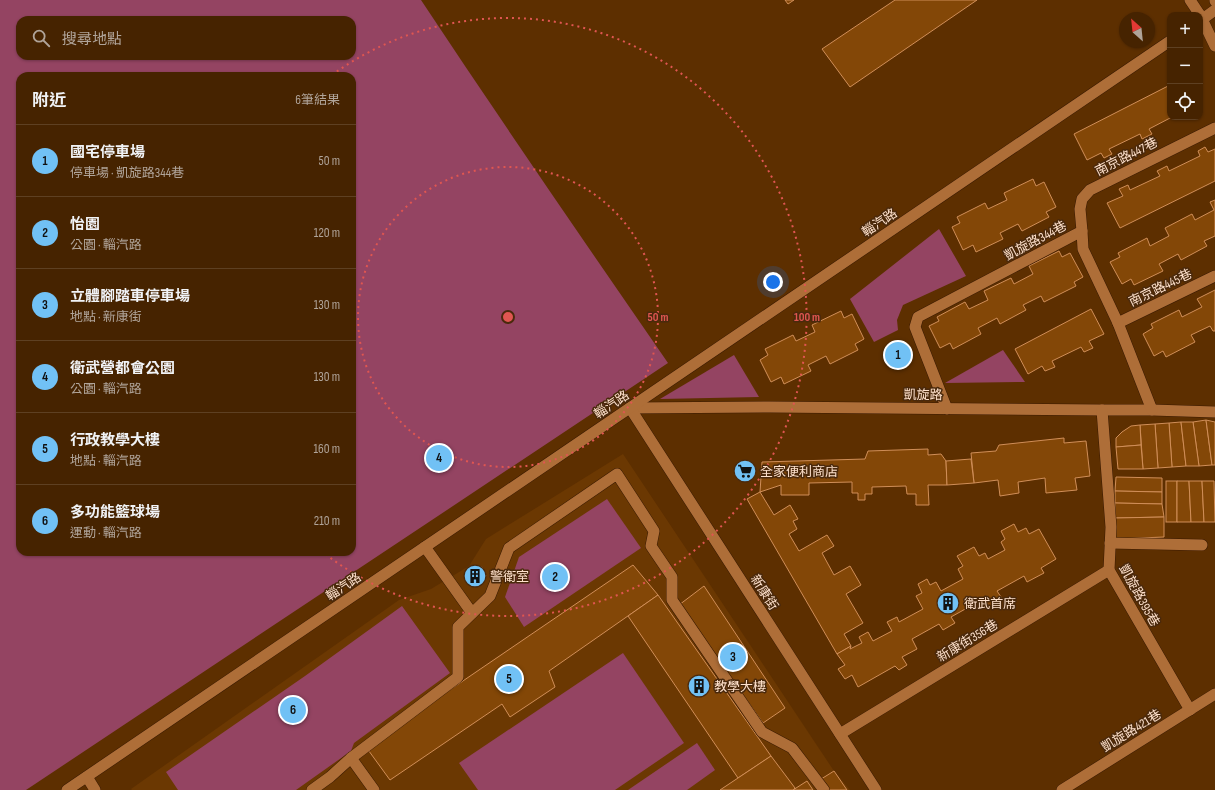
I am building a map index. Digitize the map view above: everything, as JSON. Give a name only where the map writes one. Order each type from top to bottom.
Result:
[{"type":"street","points":[[1190,0],[1198,12]]},
{"type":"street","points":[[1203,16],[1215,10]]},
{"type":"street","points":[[1203,21],[1215,46]]},
{"type":"street","name":"輜汽路","points":[[67,790],[1167,43]]},
{"type":"street","name":"南京路447巷","points":[[1082,232],[1080,209],[1082,199],[1090,190],[1215,128]]},
{"type":"street","name":"凱旋路344巷","points":[[947,409],[915,327],[918,317],[1082,232],[1083,249],[1118,323],[1152,410]]},
{"type":"street","name":"南京路445巷","points":[[1118,323],[1215,276]]},
{"type":"street","name":"凱旋路","points":[[630,408],[770,407],[1152,410],[1215,412]]},
{"type":"street","name":"新康街","points":[[630,408],[876,790]]},
{"type":"street","name":"凱旋路395巷","points":[[1102,410],[1111,527],[1109,570],[1190,710]]},
{"type":"street","points":[[312,790],[330,778],[351,758],[458,677],[458,627],[490,596],[509,548],[617,474],[654,531],[651,546],[672,577],[672,600],[762,732],[792,748],[824,790]]},
{"type":"street","points":[[1110,543],[1202,545]]},
{"type":"street","points":[[425,547],[472,613]]},
{"type":"street","name":"新康街356巷","points":[[840,734],[1109,570]]},
{"type":"street","name":"凱旋路421巷","points":[[1062,790],[1215,694]]},
{"type":"street","points":[[351,758],[374,790]]},
{"type":"street","points":[[87,777],[95,790]]},
{"type":"shaded area","points":[[0,0],[421,0],[668,363],[26,790],[0,790]]},
{"type":"shaded area","points":[[939,229],[966,276],[903,305],[897,320],[898,330],[874,342],[850,299]]},
{"type":"shaded area","points":[[1003,350],[1025,382],[945,383]]},
{"type":"shaded area","points":[[734,355],[759,397],[660,399]]},
{"type":"shaded area","points":[[623,454],[834,771],[850,790],[131,789],[399,600],[431,589],[469,566],[486,539]]},
{"type":"shaded area","points":[[607,499],[641,548],[524,627],[505,597],[519,557]]},
{"type":"shaded area","points":[[402,606],[450,673],[354,743],[351,751],[296,790],[178,790],[166,772],[305,676]]},
{"type":"shaded area","points":[[623,653],[684,743],[615,790],[478,790],[459,763]]},
{"type":"shaded area","points":[[697,743],[715,770],[687,790],[628,790]]},
{"type":"building","points":[[785,0],[794,0],[788,4]]},
{"type":"building","points":[[895,0],[977,0],[850,87],[822,49]]},
{"type":"building","points":[[1167,87],[1167,120],[1149,129],[1152,134],[1142,139],[1140,134],[1109,149],[1112,154],[1104,158],[1101,153],[1087,160],[1074,134]]},
{"type":"building","points":[[1205,147],[1208,152],[1215,149],[1215,181],[1120,228],[1107,203],[1123,196],[1119,189],[1128,185],[1130,190],[1160,176],[1157,171],[1167,166],[1169,171],[1200,156],[1198,151]]},
{"type":"building","points":[[1033,179],[1036,186],[1044,182],[1056,207],[1046,212],[1049,217],[1022,231],[1018,224],[1000,233],[1003,239],[976,252],[973,245],[963,250],[952,227],[960,223],[957,217],[985,203],[988,209],[1007,200],[1004,193]]},
{"type":"building","points":[[1215,200],[1215,236],[1204,241],[1207,246],[1181,260],[1178,254],[1159,264],[1163,271],[1134,285],[1131,279],[1122,284],[1110,262],[1120,257],[1118,253],[1147,238],[1150,246],[1169,236],[1165,228],[1192,214],[1195,220],[1214,210],[1210,202]]},
{"type":"building","points":[[1059,251],[1062,257],[1070,253],[1083,277],[1074,282],[1076,286],[1044,302],[1041,296],[1023,305],[1026,310],[1000,324],[997,318],[978,328],[981,334],[953,349],[950,343],[940,348],[929,326],[939,321],[937,317],[965,302],[969,309],[988,300],[984,291],[1011,278],[1014,284],[1033,274],[1029,266]]},
{"type":"building","points":[[1215,290],[1215,331],[1213,331],[1210,326],[1191,335],[1195,342],[1166,357],[1163,351],[1154,356],[1143,334],[1153,328],[1151,324],[1179,310],[1182,317],[1202,307],[1197,299]]},
{"type":"building","points":[[1091,309],[1104,334],[1089,341],[1093,348],[1084,352],[1081,347],[1052,361],[1055,367],[1045,371],[1042,366],[1028,374],[1015,349]]},
{"type":"building","points":[[841,311],[844,318],[852,314],[864,339],[855,344],[858,350],[830,364],[826,356],[808,365],[811,371],[784,384],[781,377],[771,382],[760,360],[768,355],[765,349],[793,335],[796,341],[815,332],[812,325]]},
{"type":"building","points":[[1206,420],[1212,465],[1199,466],[1193,422]]},
{"type":"building","points":[[1206,420],[1215,422],[1215,465],[1212,465]]},
{"type":"building","points":[[1181,422],[1186,466],[1172,467],[1169,423]]},
{"type":"building","points":[[1181,422],[1193,422],[1199,466],[1186,466]]},
{"type":"building","points":[[1169,423],[1172,467],[1158,468],[1155,424]]},
{"type":"building","points":[[1155,424],[1158,468],[1143,469],[1140,425]]},
{"type":"building","points":[[1140,425],[1141,445],[1116,447],[1116,438],[1122,432],[1131,426]]},
{"type":"building","points":[[1064,438],[1064,443],[1086,441],[1090,476],[1075,478],[1077,490],[1046,493],[1045,478],[1018,482],[1019,493],[1000,496],[998,480],[974,483],[971,453],[996,451],[999,445]]},
{"type":"building","points":[[1141,445],[1143,469],[1118,469],[1116,447]]},
{"type":"building","points":[[928,449],[928,455],[941,454],[946,461],[947,485],[928,485],[929,505],[916,505],[916,494],[907,494],[906,486],[872,487],[872,494],[865,494],[865,500],[858,500],[858,493],[852,493],[852,482],[809,483],[809,495],[781,495],[781,485],[760,492],[762,462],[865,459],[868,451]]},
{"type":"building","points":[[971,459],[974,483],[947,485],[946,461]]},
{"type":"building","points":[[1116,477],[1162,478],[1162,492],[1115,491]]},
{"type":"building","points":[[1166,481],[1177,481],[1177,522],[1166,522]]},
{"type":"building","points":[[1177,481],[1189,481],[1191,522],[1177,522]]},
{"type":"building","points":[[1189,481],[1202,481],[1204,522],[1191,522]]},
{"type":"building","points":[[1202,481],[1214,481],[1215,522],[1204,522]]},
{"type":"building","points":[[1115,491],[1162,492],[1162,504],[1115,503]]},
{"type":"building","points":[[760,492],[774,515],[790,505],[798,519],[793,521],[797,529],[789,534],[799,551],[827,535],[834,546],[822,553],[834,575],[850,566],[861,585],[846,594],[863,623],[844,634],[851,646],[837,654],[747,499]]},
{"type":"building","points":[[1115,503],[1162,504],[1164,517],[1115,518]]},
{"type":"building","points":[[1164,517],[1164,537],[1115,539],[1115,518]]},
{"type":"building","name":"衛武首席","points":[[1014,524],[1018,532],[1026,528],[1029,534],[1039,529],[1056,559],[1041,568],[1044,573],[1027,582],[1024,576],[997,591],[1003,600],[989,607],[985,598],[951,617],[955,623],[943,630],[939,624],[912,639],[917,649],[902,657],[907,665],[899,670],[895,666],[858,687],[852,675],[845,679],[838,669],[845,665],[837,654],[851,646],[850,649],[862,643],[859,637],[868,632],[873,641],[892,631],[887,622],[897,617],[899,622],[923,609],[916,596],[922,593],[918,584],[927,579],[930,585],[936,582],[941,591],[963,579],[958,569],[963,566],[957,556],[974,547],[979,556],[985,553],[988,559],[1005,550],[1001,542],[1005,539],[1001,531]]},
{"type":"building","points":[[633,565],[658,595],[549,671],[555,687],[510,717],[502,704],[390,780],[366,747]]},
{"type":"building","name":"警衛室","points":[[482,567],[486,576],[469,585],[465,577]]},
{"type":"building","points":[[704,586],[785,708],[763,723],[679,605]]},
{"type":"building","name":"教學大樓","points":[[658,595],[771,756],[738,778],[628,616]]},
{"type":"building","points":[[771,756],[795,788],[793,790],[720,790]]},
{"type":"building","points":[[834,771],[847,790],[824,790],[818,781]]},
{"type":"building","points":[[807,781],[813,790],[793,790]]},
{"type":"place","name":"國宅停車場","points":[[898,355]]},
{"type":"place","name":"衛武營都會公園","points":[[439,458]]},
{"type":"place","name":"全家便利商店","points":[[745,471]]},
{"type":"place","name":"警衛室","points":[[475,576]]},
{"type":"place","name":"怡園","points":[[555,577]]},
{"type":"place","name":"衛武首席","points":[[948,603]]},
{"type":"place","name":"立體腳踏車停車場","points":[[733,657]]},
{"type":"place","name":"行政教學大樓","points":[[509,679]]},
{"type":"place","name":"教學大樓","points":[[699,686]]},
{"type":"place","name":"多功能籃球場","points":[[293,710]]}]
